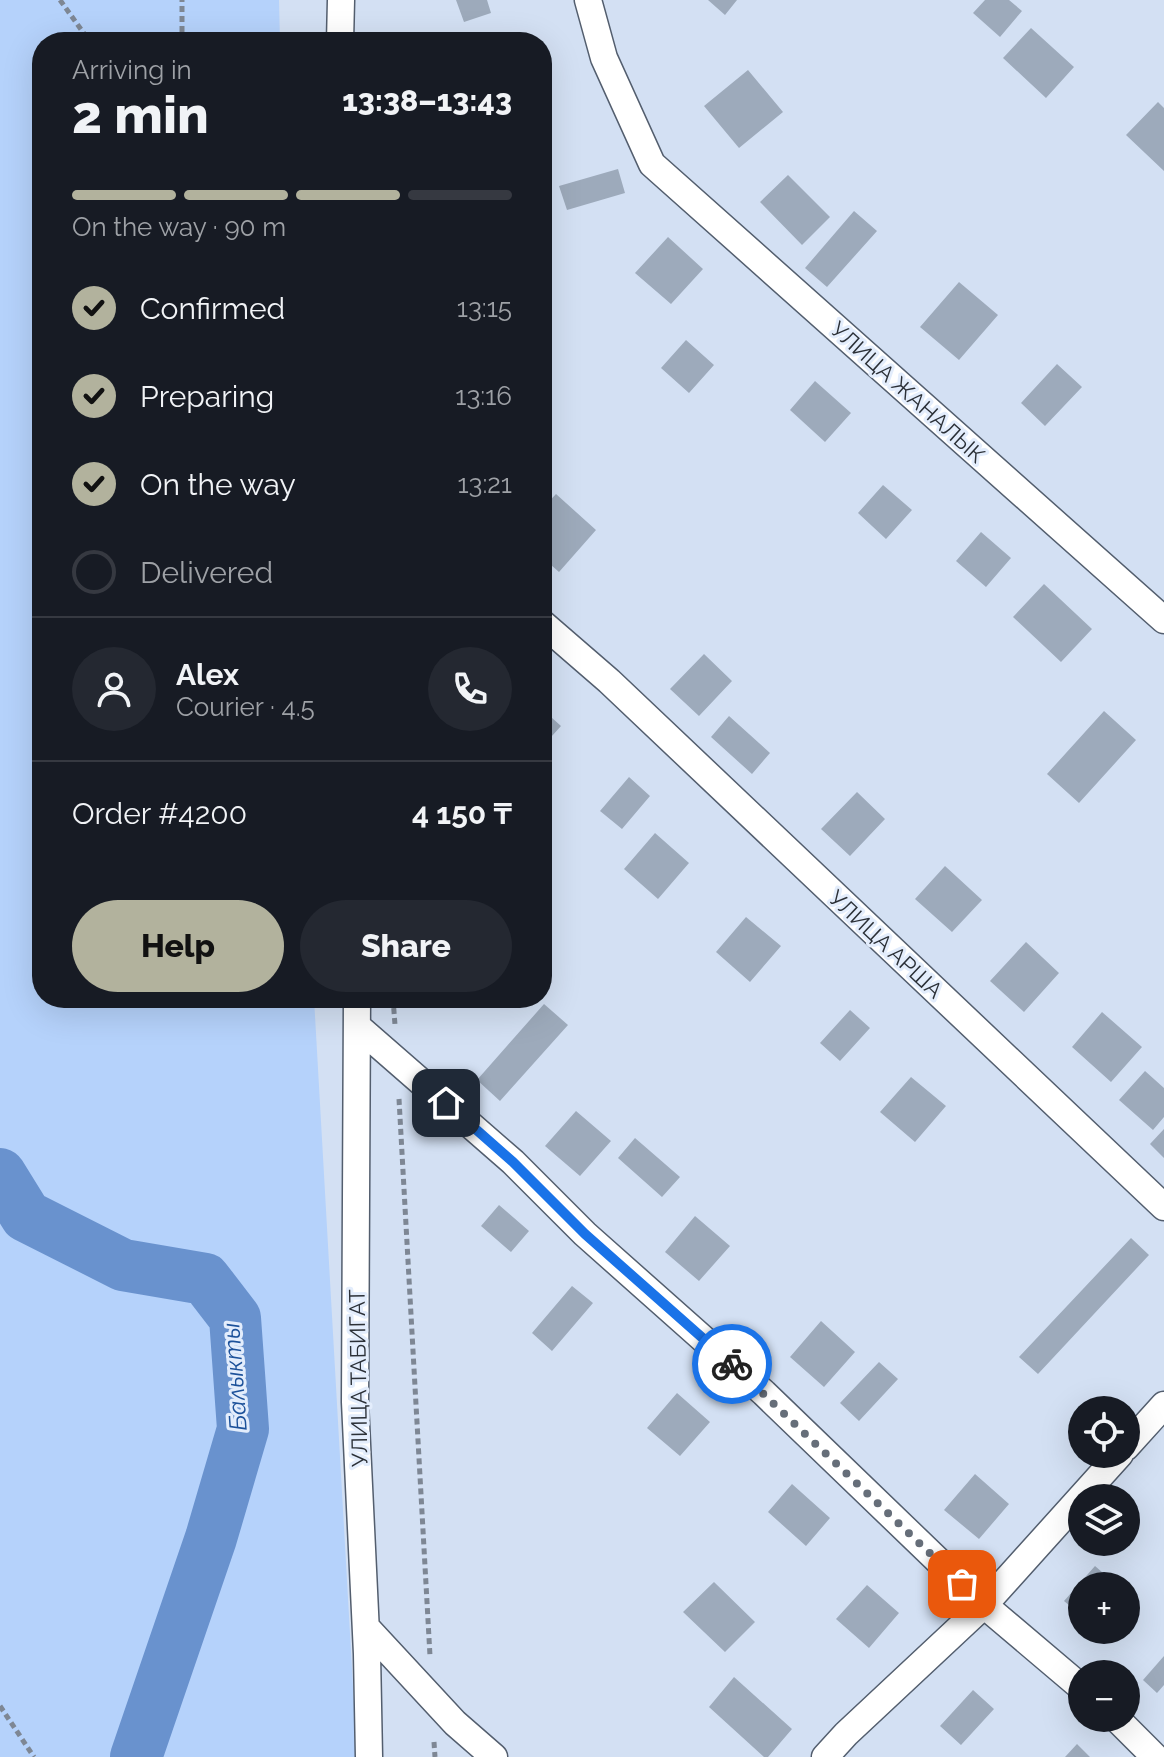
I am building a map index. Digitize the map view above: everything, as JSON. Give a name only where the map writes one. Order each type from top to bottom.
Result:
[{"type":"street","points":[[340,32],[341,0]]},
{"type":"street","name":"УЛИЦА ЖАНАЛЫК","points":[[588,0],[604,58],[652,164],[1164,620]]},
{"type":"street","name":"УЛИЦА АРША","points":[[552,632],[609,681],[1164,1207]]},
{"type":"street","name":"УЛИЦА ТАБИГАТ","points":[[357,1008],[355,1402],[369,1757]]},
{"type":"street","points":[[357,1026],[513,1162],[585,1234],[764,1393],[984,1605],[1068,1676]]},
{"type":"street","points":[[1140,1432],[1164,1405]]},
{"type":"street","points":[[825,1757],[984,1605],[1107,1468]]},
{"type":"street","points":[[366,1627],[455,1723],[494,1757]]},
{"type":"street","points":[[1130,1732],[1155,1757]]},
{"type":"path","points":[[60,0],[83,32]]},
{"type":"path","points":[[182,0],[182,32]]},
{"type":"path","points":[[394,1008],[395,1030]]},
{"type":"path","points":[[398,1093],[430,1662]]},
{"type":"path","points":[[0,1706],[34,1757]]},
{"type":"path","points":[[434,1741],[435,1757]]},
{"type":"shaded area","points":[[0,0],[279,0],[280,32],[32,32],[32,1008],[315,1008],[357,1757],[0,1757]]},
{"type":"building","points":[[456,0],[487,0],[491,13],[464,22]]},
{"type":"building","points":[[708,0],[737,0],[725,15]]},
{"type":"building","points":[[985,0],[1009,0],[1022,11],[1000,37],[973,13]]},
{"type":"building","points":[[1031,28],[1074,67],[1046,98],[1003,58]]},
{"type":"building","points":[[748,70],[783,112],[739,148],[704,106]]},
{"type":"building","points":[[1158,102],[1164,108],[1164,171],[1126,135]]},
{"type":"building","points":[[618,169],[625,193],[567,210],[559,186]]},
{"type":"building","points":[[788,175],[830,217],[802,245],[760,202]]},
{"type":"building","points":[[854,211],[877,231],[827,287],[805,268]]},
{"type":"building","points":[[668,237],[703,269],[671,304],[635,273]]},
{"type":"building","points":[[959,282],[998,315],[959,360],[920,327]]},
{"type":"building","points":[[686,340],[714,365],[689,393],[661,368]]},
{"type":"building","points":[[1057,364],[1082,387],[1045,426],[1021,403]]},
{"type":"building","points":[[815,381],[851,413],[825,442],[790,410]]},
{"type":"building","points":[[883,485],[912,510],[886,539],[858,513]]},
{"type":"building","points":[[556,494],[596,530],[559,572],[552,566],[552,498]]},
{"type":"building","points":[[981,532],[1011,558],[986,587],[956,561]]},
{"type":"building","points":[[1044,584],[1092,629],[1061,662],[1013,617]]},
{"type":"building","points":[[704,654],[732,681],[699,716],[670,689]]},
{"type":"building","points":[[1104,711],[1136,740],[1079,803],[1047,774]]},
{"type":"building","points":[[729,716],[770,753],[752,774],[711,737]]},
{"type":"building","points":[[552,718],[561,726],[552,736]]},
{"type":"building","points":[[629,777],[650,796],[622,829],[600,811]]},
{"type":"building","points":[[857,792],[885,819],[850,856],[821,829]]},
{"type":"building","points":[[655,833],[689,863],[658,899],[624,869]]},
{"type":"building","points":[[945,866],[982,900],[952,932],[915,899]]},
{"type":"building","points":[[746,917],[781,946],[750,982],[716,952]]},
{"type":"building","points":[[1026,942],[1059,973],[1024,1012],[990,981]]},
{"type":"building","points":[[540,1008],[549,1008],[568,1025],[500,1101],[477,1080]]},
{"type":"building","points":[[850,1010],[870,1028],[840,1061],[820,1043]]},
{"type":"building","points":[[1102,1012],[1142,1047],[1111,1082],[1072,1047]]},
{"type":"building","points":[[1145,1071],[1164,1088],[1164,1117],[1153,1130],[1119,1100]]},
{"type":"building","points":[[911,1077],[946,1106],[915,1142],[880,1112]]},
{"type":"building","points":[[576,1111],[611,1141],[580,1176],[545,1146]]},
{"type":"building","points":[[1164,1129],[1164,1158],[1150,1144]]},
{"type":"building","points":[[635,1138],[680,1177],[662,1197],[618,1158]]},
{"type":"building","points":[[499,1205],[529,1231],[511,1252],[481,1226]]},
{"type":"building","points":[[695,1216],[730,1246],[699,1281],[665,1252]]},
{"type":"building","points":[[1131,1238],[1149,1255],[1038,1374],[1019,1357]]},
{"type":"building","points":[[572,1286],[593,1303],[552,1351],[532,1333]]},
{"type":"building","points":[[821,1321],[855,1352],[824,1387],[790,1357]]},
{"type":"building","points":[[879,1362],[898,1379],[859,1421],[840,1403]]},
{"type":"building","points":[[677,1393],[710,1422],[680,1456],[647,1428]]},
{"type":"building","points":[[975,1474],[1009,1504],[979,1539],[944,1510]]},
{"type":"building","points":[[792,1484],[830,1518],[806,1546],[768,1512]]},
{"type":"building","points":[[714,1582],[755,1622],[725,1652],[683,1612]]},
{"type":"building","points":[[867,1585],[899,1613],[869,1648],[836,1619]]},
{"type":"building","points":[[1164,1656],[1164,1685],[1157,1693],[1143,1680]]},
{"type":"building","points":[[734,1677],[792,1729],[768,1757],[764,1757],[709,1707]]},
{"type":"building","points":[[973,1690],[994,1709],[961,1745],[940,1726]]},
{"type":"building","points":[[1077,1744],[1090,1757],[1065,1757]]},
{"type":"waterway","name":"Балыкты","points":[[0,1174],[26,1216],[123,1265],[205,1279],[235,1318],[243,1429],[211,1538],[136,1757]]},
{"type":"way so far","points":[[732,1364],[962,1584]]},
{"type":"route","points":[[446,1103],[513,1162],[585,1234],[732,1364]]}]
